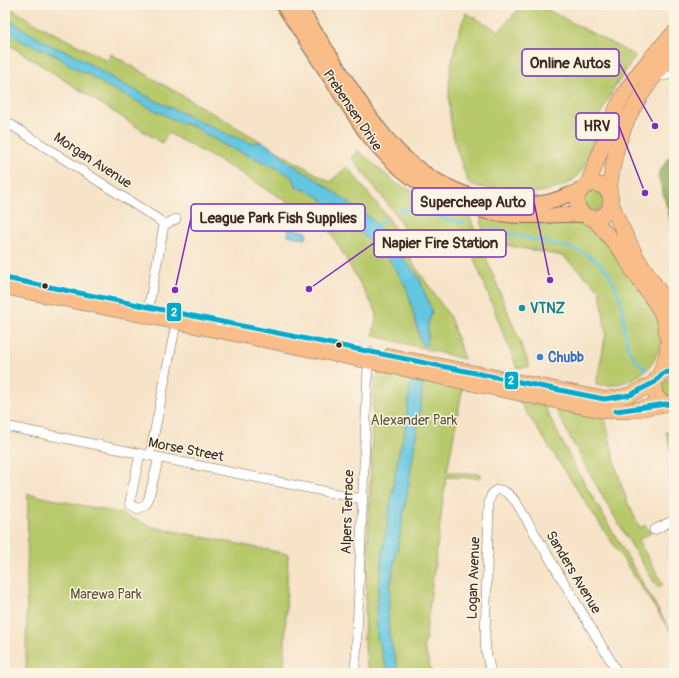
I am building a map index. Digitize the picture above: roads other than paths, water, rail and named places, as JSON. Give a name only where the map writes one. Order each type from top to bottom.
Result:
[{"type":"highway","points":[[588,216],[603,216],[607,212],[615,157],[624,128],[637,102],[669,55],[674,33]]},
{"type":"highway","points":[[669,55],[630,85],[619,104],[605,135],[599,157],[583,188],[577,196],[577,206],[622,252],[633,271],[660,310],[664,320],[668,341],[667,355],[654,387],[656,395],[662,402],[672,405]]},
{"type":"highway","points":[[583,188],[598,184],[603,186],[634,251],[674,313]]},
{"type":"highway","points":[[5,278],[148,311],[369,356],[604,398],[617,398],[630,395],[657,379],[663,373],[674,371]]},
{"type":"highway","points":[[5,287],[148,311]]},
{"type":"highway","points":[[369,356],[456,380],[605,411],[628,411],[672,405]]},
{"type":"main road","name":"Prebensen Drive","points":[[283,5],[364,130],[376,146],[396,166],[422,186],[462,206],[489,212],[507,215],[588,216]]},
{"type":"main road","name":"Prebensen Drive","points":[[298,5],[363,106],[389,142],[403,156],[432,178],[465,194],[504,203],[541,203],[556,199],[583,188]]},
{"type":"street","points":[[654,77],[674,74]]},
{"type":"street","name":"Morgan Avenue","points":[[5,120],[159,220],[164,226]]},
{"type":"street","points":[[148,311],[164,226],[176,219]]},
{"type":"street","points":[[140,454],[130,501],[131,505],[138,509],[145,505],[148,501],[177,317]]},
{"type":"street","name":"Alpers Terrace","points":[[354,673],[356,659],[369,356]]},
{"type":"street","name":"Morse Street","points":[[5,426],[362,498]]},
{"type":"street","name":"Logan Avenue","points":[[492,673],[486,651],[485,639],[489,502],[492,495],[496,491],[501,490]]},
{"type":"street","name":"Sanders Avenue","points":[[501,490],[508,492],[516,502],[618,673]]},
{"type":"street","points":[[654,530],[674,520]]},
{"type":"street","points":[[356,659],[358,673]]},
{"type":"water","points":[[5,17],[52,46],[77,56],[115,80],[154,100],[229,135],[251,143],[263,142],[277,151],[289,163],[319,181],[374,221],[419,278],[432,311],[428,325],[427,346],[422,345],[407,289],[397,271],[386,256],[341,215],[316,195],[296,186],[293,178],[279,169],[224,145],[194,127],[176,121],[101,83],[53,54],[23,42],[5,30]]},
{"type":"water","points":[[289,228],[307,232],[306,239],[288,235]]},
{"type":"water","points":[[415,376],[419,376],[423,381],[420,410],[407,495],[390,588],[388,615],[389,635],[399,673],[389,673],[383,659],[377,636],[376,613],[383,549],[398,457],[404,434],[411,379]]},
{"type":"waterway","points":[[398,211],[405,209],[464,223]]},
{"type":"waterway","points":[[376,226],[385,220]]},
{"type":"waterway","points":[[489,229],[570,248],[592,257],[600,264],[613,280],[621,301],[624,331],[630,352],[636,361],[646,370]]},
{"type":"place","name":"Online Autos","points":[[655,126]]},
{"type":"place","name":"HRV","points":[[645,193]]},
{"type":"place","name":"Supercheap Auto","points":[[550,280]]},
{"type":"place","name":"Napier Fire Station","points":[[309,289]]},
{"type":"place","name":"League Park Fish Supplies","points":[[175,290]]},
{"type":"place","name":"VTNZ","points":[[522,308]]},
{"type":"place","name":"Chubb","points":[[540,357]]},
{"type":"park label","name":"Alexander Park","points":[[414,420]]},
{"type":"park label","name":"Marewa Park","points":[[106,594]]}]
